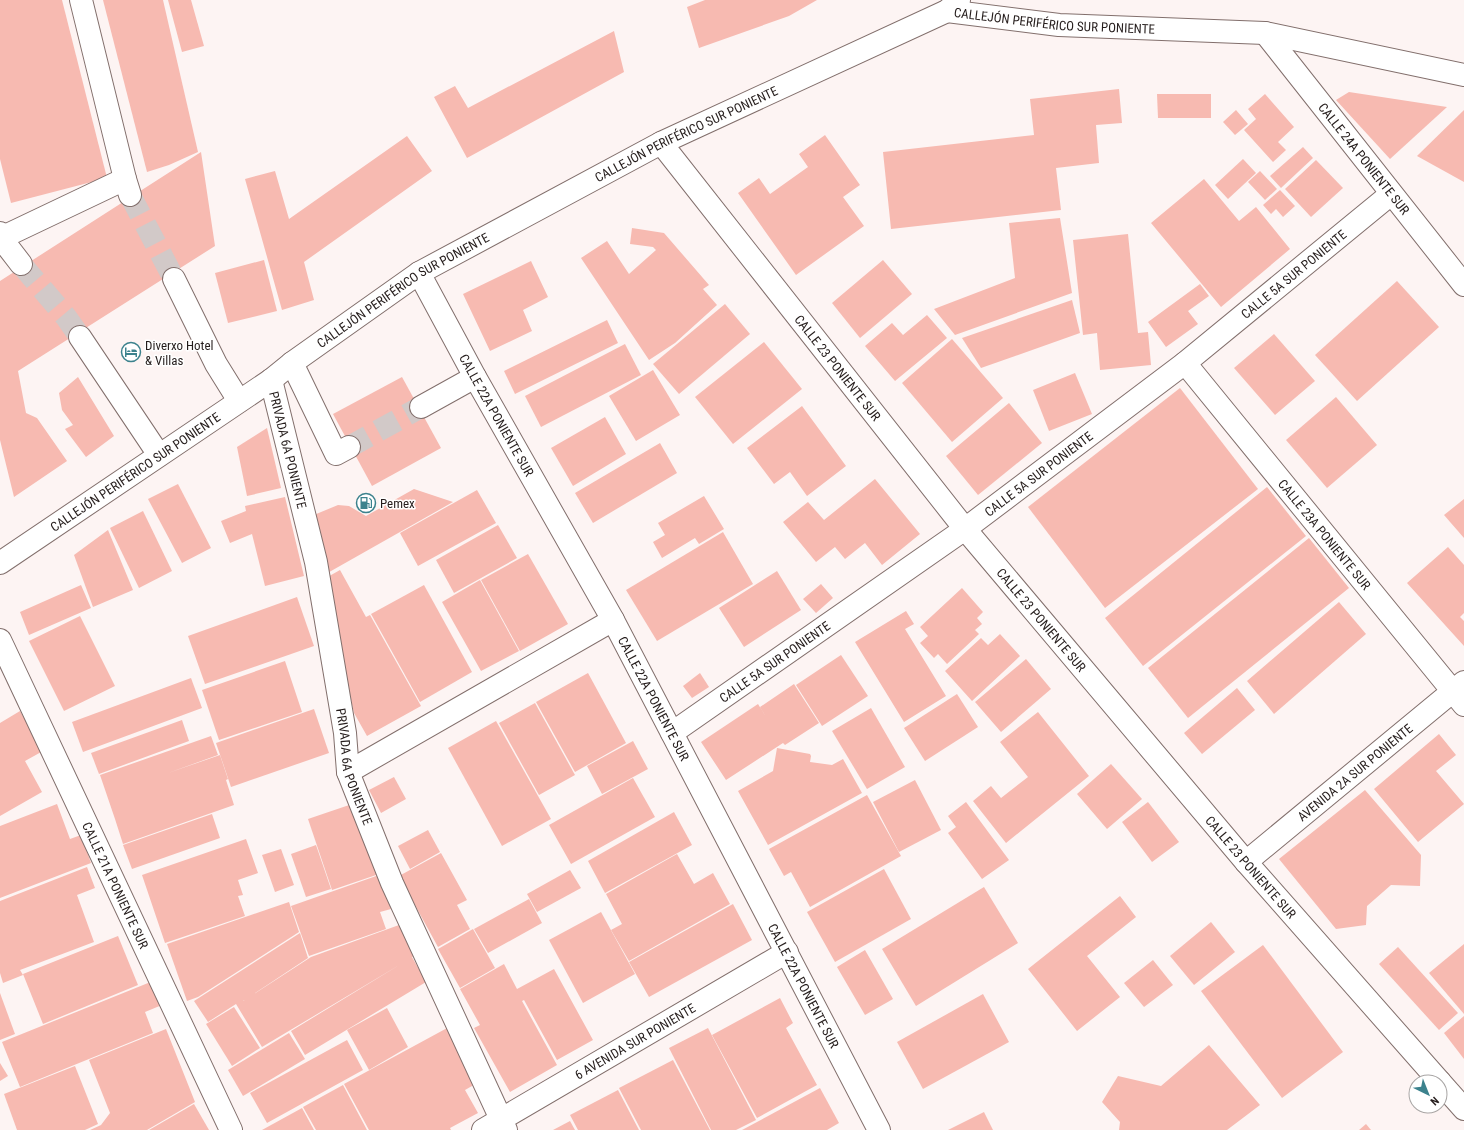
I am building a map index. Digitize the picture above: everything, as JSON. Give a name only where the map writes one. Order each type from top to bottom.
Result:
[{"type":"street","points":[[22,264],[1,235],[128,187],[81,0]]},
{"type":"street","name":"CALLEJÓN PERIFÉRICO SUR PONIENTE","points":[[0,563],[271,380],[292,363],[419,273],[660,143],[953,6],[1059,25],[1265,33],[1464,75]]},
{"type":"street","name":"CALLE 24A PONIENTE SUR","points":[[1265,33],[1464,285]]},
{"type":"street","name":"CALLE 23 PONIENTE SUR","points":[[660,143],[965,529],[1246,862],[1433,1074]]},
{"type":"street","name":"CALLE 5A SUR PONIENTE","points":[[672,733],[965,529],[1185,363],[1391,194]]},
{"type":"street","name":"CALLE 22A PONIENTE SUR","points":[[419,273],[475,377],[613,620],[879,1130]]},
{"type":"street","points":[[174,280],[216,364],[239,401]]},
{"type":"street","points":[[80,337],[159,455]]},
{"type":"street","points":[[292,363],[336,454],[349,447]]},
{"type":"street","name":"CALLE 23A PONIENTE SUR","points":[[1185,363],[1460,693]]},
{"type":"street","points":[[421,407],[475,377]]},
{"type":"street","name":"PRIVADA 6A PONIENTE","points":[[271,380],[316,562],[345,733],[348,772],[392,883],[496,1126]]},
{"type":"street","points":[[348,772],[613,620]]},
{"type":"street","name":"CALLE 21A PONIENTE SUR","points":[[0,640],[232,1130]]},
{"type":"street","name":"AVENIDA 2A SUR PONIENTE","points":[[1246,862],[1460,693]]},
{"type":"street","name":"6 AVENIDA SUR PONIENTE","points":[[496,1126],[787,952]]},
{"type":"street","name":"CALLE 23 PONIENTE SUR","points":[[1448,1091],[1464,1109]]},
{"type":"building","points":[[0,0],[62,0],[107,178],[11,203],[0,159]]},
{"type":"building","points":[[103,0],[163,0],[198,152],[169,165],[147,172]]},
{"type":"building","points":[[168,0],[191,0],[204,46],[182,52]]},
{"type":"building","points":[[705,0],[817,0],[789,16],[699,48],[687,7]]},
{"type":"building","points":[[614,31],[624,72],[467,158],[434,97],[455,86],[468,108]]},
{"type":"building","points":[[1119,89],[1122,123],[1096,125],[1099,163],[1056,168],[1061,210],[891,229],[883,152],[1034,135],[1030,99]]},
{"type":"building","points":[[1349,92],[1447,107],[1390,159],[1336,100]]},
{"type":"building","points":[[1157,94],[1211,94],[1211,118],[1158,118]]},
{"type":"building","points":[[1265,94],[1294,127],[1278,142],[1286,150],[1273,162],[1244,130],[1256,119],[1248,109]]},
{"type":"building","points":[[1236,110],[1248,124],[1235,135],[1223,122]]},
{"type":"building","points":[[1464,110],[1464,182],[1417,156]]},
{"type":"building","points":[[825,135],[860,185],[843,197],[864,226],[796,275],[738,193],[759,178],[770,194],[808,167],[799,154]]},
{"type":"building","points":[[407,136],[432,171],[304,262],[314,300],[282,310],[245,179],[275,171],[289,219]]},
{"type":"building","points":[[1303,147],[1313,158],[1281,188],[1270,176]]},
{"type":"building","points":[[201,152],[215,246],[18,371],[26,413],[37,418],[67,461],[14,497],[0,440],[0,281]]},
{"type":"building","points":[[1243,159],[1256,173],[1228,199],[1215,185]]},
{"type":"building","points":[[1316,160],[1343,188],[1311,217],[1285,189]]},
{"type":"building","points":[[1260,171],[1277,189],[1265,200],[1248,182]]},
{"type":"building","points":[[1204,179],[1239,221],[1256,207],[1290,249],[1221,307],[1151,223]]},
{"type":"building","points":[[1280,190],[1295,206],[1283,217],[1276,209],[1271,214],[1263,205]]},
{"type":"building","points":[[1060,218],[1072,293],[955,335],[934,309],[1015,278],[1009,223]]},
{"type":"building","points":[[632,228],[664,233],[709,285],[703,289],[717,305],[675,343],[649,360],[581,258],[607,241],[629,274],[656,250],[653,247],[630,244]]},
{"type":"building","points":[[1128,234],[1138,333],[1148,332],[1151,365],[1100,370],[1097,333],[1083,335],[1073,240]]},
{"type":"building","points":[[264,260],[277,311],[228,323],[215,273]]},
{"type":"building","points":[[883,260],[912,294],[860,338],[832,303]]},
{"type":"building","points":[[531,261],[548,297],[523,310],[532,331],[490,351],[463,294]]},
{"type":"building","points":[[1397,281],[1439,327],[1357,401],[1315,355]]},
{"type":"building","points":[[1200,284],[1209,296],[1188,311],[1198,324],[1166,347],[1148,322]]},
{"type":"building","points":[[1072,300],[1080,333],[981,368],[962,338]]},
{"type":"building","points":[[725,304],[750,334],[679,394],[653,364]]},
{"type":"building","points":[[927,315],[947,338],[895,381],[865,346],[892,323],[903,335]]},
{"type":"building","points":[[607,320],[618,343],[515,394],[504,371]]},
{"type":"building","points":[[1274,334],[1315,381],[1275,415],[1234,368]]},
{"type":"building","points":[[952,339],[1003,398],[952,442],[902,383]]},
{"type":"building","points":[[764,342],[802,389],[733,444],[695,397]]},
{"type":"building","points":[[625,344],[641,375],[541,427],[525,396]]},
{"type":"building","points":[[653,370],[680,415],[636,441],[609,396]]},
{"type":"building","points":[[1075,373],[1092,414],[1049,431],[1033,390]]},
{"type":"building","points":[[78,377],[114,436],[86,457],[65,429],[73,425],[62,410],[59,393]]},
{"type":"building","points":[[402,377],[441,448],[372,486],[333,414]]},
{"type":"building","points":[[1180,388],[1258,489],[1105,608],[1028,507]]},
{"type":"building","points":[[1336,397],[1377,445],[1327,488],[1286,440]]},
{"type":"building","points":[[1009,403],[1042,443],[978,495],[946,456]]},
{"type":"building","points":[[802,406],[846,466],[807,496],[790,472],[774,484],[747,448]]},
{"type":"building","points":[[605,417],[626,454],[573,486],[551,448]]},
{"type":"building","points":[[267,428],[281,488],[247,496],[237,447]]},
{"type":"building","points":[[660,443],[677,473],[593,523],[575,493]]},
{"type":"building","points":[[875,479],[920,534],[882,565],[865,543],[845,559],[835,547],[816,562],[783,522],[808,502],[824,520]]},
{"type":"building","points":[[178,484],[211,548],[182,563],[148,499]]},
{"type":"building","points":[[1267,487],[1306,536],[1143,666],[1105,618]]},
{"type":"building","points":[[414,489],[453,502],[324,575],[309,517],[338,505],[349,506],[366,516]]},
{"type":"building","points":[[477,490],[496,523],[418,566],[400,533]]},
{"type":"building","points":[[704,496],[724,529],[699,544],[695,538],[662,558],[653,542],[665,535],[658,523]]},
{"type":"building","points":[[285,497],[304,576],[265,586],[252,534],[230,543],[221,521],[246,511],[245,506]]},
{"type":"building","points":[[1464,499],[1464,538],[1444,515]]},
{"type":"building","points":[[143,511],[172,571],[139,588],[110,528]]},
{"type":"building","points":[[498,525],[517,558],[454,593],[436,560]]},
{"type":"building","points":[[108,530],[133,590],[93,607],[74,555]]},
{"type":"building","points":[[723,532],[753,584],[657,641],[626,590]]},
{"type":"building","points":[[1309,538],[1349,588],[1188,718],[1148,668]]},
{"type":"building","points":[[1448,547],[1464,565],[1464,613],[1460,617],[1464,621],[1464,646],[1407,583]]},
{"type":"building","points":[[528,554],[568,624],[520,651],[481,580]]},
{"type":"building","points":[[340,570],[366,617],[370,615],[421,706],[367,736],[354,713],[324,579]]},
{"type":"building","points":[[777,571],[801,610],[744,647],[719,608]]},
{"type":"building","points":[[480,580],[519,651],[481,671],[442,602]]},
{"type":"building","points":[[821,584],[833,598],[816,613],[803,599]]},
{"type":"building","points":[[81,585],[91,608],[29,635],[20,612]]},
{"type":"building","points":[[424,585],[472,672],[420,702],[371,614]]},
{"type":"building","points":[[962,588],[983,612],[977,618],[982,624],[975,630],[979,634],[947,664],[938,654],[934,658],[920,643],[928,636],[920,627]]},
{"type":"building","points":[[297,597],[314,646],[205,684],[188,636]]},
{"type":"building","points":[[1339,602],[1366,634],[1274,714],[1247,681]]},
{"type":"building","points":[[906,611],[914,624],[905,629],[946,696],[904,722],[855,642]]},
{"type":"building","points":[[80,616],[115,686],[64,711],[29,641]]},
{"type":"building","points":[[1000,634],[1020,656],[972,701],[945,671],[981,638],[988,645]]},
{"type":"building","points":[[841,655],[868,696],[822,726],[796,685]]},
{"type":"building","points":[[1026,659],[1051,689],[1001,732],[975,702]]},
{"type":"building","points":[[285,661],[302,712],[219,740],[202,690]]},
{"type":"building","points":[[588,673],[626,743],[575,772],[536,702]]},
{"type":"building","points":[[700,673],[709,687],[692,698],[683,686]]},
{"type":"building","points":[[191,678],[202,708],[83,752],[72,722]]},
{"type":"building","points":[[794,684],[819,723],[785,745],[783,743],[726,780],[701,742],[758,704],[766,717],[760,707]]},
{"type":"building","points":[[1237,688],[1255,710],[1202,754],[1184,733]]},
{"type":"building","points":[[957,694],[978,727],[925,761],[904,728]]},
{"type":"building","points":[[535,703],[575,775],[539,795],[499,723]]},
{"type":"building","points":[[871,708],[905,767],[867,789],[832,731]]},
{"type":"building","points":[[314,709],[329,753],[231,787],[216,743]]},
{"type":"building","points":[[20,711],[43,751],[25,761],[42,792],[0,816],[0,723]]},
{"type":"building","points":[[1038,712],[1089,776],[1006,843],[973,801],[991,786],[1001,798],[1028,777],[1000,742]]},
{"type":"building","points":[[182,720],[189,741],[99,774],[91,753]]},
{"type":"building","points":[[496,721],[551,819],[502,846],[448,748]]},
{"type":"building","points":[[1439,734],[1456,755],[1436,771],[1464,804],[1418,842],[1374,789]]},
{"type":"building","points":[[211,736],[218,755],[168,773],[220,755],[228,779],[226,780],[234,805],[123,844],[100,775]]},
{"type":"building","points":[[633,741],[648,769],[602,794],[587,766]]},
{"type":"building","points":[[777,748],[810,754],[810,762],[832,765],[843,759],[862,793],[768,845],[738,791],[773,771]]},
{"type":"building","points":[[1111,764],[1142,799],[1107,829],[1077,794]]},
{"type":"building","points":[[394,777],[406,799],[381,813],[369,790]]},
{"type":"building","points":[[633,778],[655,817],[571,864],[549,825]]},
{"type":"building","points":[[915,780],[941,830],[899,852],[873,802]]},
{"type":"building","points":[[1365,790],[1421,855],[1420,886],[1391,885],[1367,906],[1366,925],[1336,929],[1279,859]]},
{"type":"building","points":[[867,795],[901,856],[810,907],[791,872],[784,876],[769,849]]},
{"type":"building","points":[[358,802],[382,873],[332,890],[308,819]]},
{"type":"building","points":[[966,802],[1009,860],[982,879],[948,833],[956,827],[948,816]]},
{"type":"building","points":[[1148,802],[1179,842],[1152,862],[1122,822]]},
{"type":"building","points":[[57,804],[70,839],[81,835],[91,863],[0,898],[0,826]]},
{"type":"building","points":[[674,812],[692,845],[605,893],[588,861]]},
{"type":"building","points":[[212,814],[220,838],[132,869],[123,845]]},
{"type":"building","points":[[428,830],[440,852],[410,869],[398,846]]},
{"type":"building","points":[[246,839],[258,873],[238,880],[243,895],[238,896],[245,916],[165,943],[142,875]]},
{"type":"building","points":[[316,845],[331,889],[306,897],[291,854]]},
{"type":"building","points":[[281,849],[294,885],[275,892],[262,855]]},
{"type":"building","points":[[441,853],[467,900],[457,905],[470,929],[438,947],[399,876]]},
{"type":"building","points":[[677,854],[694,884],[713,873],[730,904],[629,961],[611,930],[622,924],[606,894]]},
{"type":"building","points":[[87,867],[95,888],[77,895],[94,942],[20,970],[23,975],[3,983],[0,973],[0,901]]},
{"type":"building","points":[[884,869],[911,919],[835,962],[807,912]]},
{"type":"building","points":[[570,870],[581,888],[537,912],[527,894]]},
{"type":"building","points":[[379,875],[391,909],[380,912],[386,929],[309,956],[291,906]]},
{"type":"building","points":[[984,887],[1018,943],[916,1006],[882,949]]},
{"type":"building","points":[[1120,896],[1136,917],[1087,956],[1120,997],[1077,1031],[1028,969]]},
{"type":"building","points":[[529,899],[542,923],[488,953],[474,929]]},
{"type":"building","points":[[289,902],[299,932],[198,997],[187,1001],[167,944]]},
{"type":"building","points":[[733,904],[752,940],[649,997],[629,962]]},
{"type":"building","points":[[601,912],[635,974],[583,1003],[549,940]]},
{"type":"building","points":[[1211,922],[1235,952],[1194,985],[1170,956]]},
{"type":"building","points":[[399,925],[402,930],[424,950],[412,957],[426,982],[305,1055],[291,1031],[401,964],[262,1047],[236,1004],[208,1022],[194,1001],[300,933],[308,958],[243,1001],[311,957]]},
{"type":"building","points":[[473,929],[495,968],[460,988],[438,949]]},
{"type":"building","points":[[118,936],[138,985],[43,1024],[23,974]]},
{"type":"building","points":[[1464,944],[1464,1014],[1429,973]]},
{"type":"building","points":[[1263,945],[1343,1052],[1282,1098],[1201,991]]},
{"type":"building","points":[[1398,947],[1458,1013],[1439,1030],[1379,964]]},
{"type":"building","points":[[865,950],[893,999],[865,1015],[837,967]]},
{"type":"building","points":[[1153,960],[1173,985],[1144,1007],[1124,983]]},
{"type":"building","points":[[504,964],[517,989],[554,969],[593,1040],[557,1060],[524,1000],[522,1001],[557,1065],[510,1092],[474,1028],[480,1025],[460,989]]},
{"type":"building","points":[[153,981],[162,1005],[145,1012],[153,1033],[20,1087],[2,1042]]},
{"type":"building","points":[[0,993],[15,1034],[0,1040]]},
{"type":"building","points":[[983,994],[1009,1042],[923,1089],[897,1042]]},
{"type":"building","points":[[780,998],[793,1023],[786,1028],[817,1085],[757,1118],[712,1035]]},
{"type":"building","points":[[234,1007],[260,1048],[232,1066],[206,1024]]},
{"type":"building","points":[[387,1008],[408,1047],[369,1070],[347,1030]]},
{"type":"building","points":[[1464,1016],[1464,1059],[1444,1033]]},
{"type":"building","points":[[449,1027],[479,1082],[465,1090],[478,1113],[450,1128],[451,1130],[369,1130],[344,1084]]},
{"type":"building","points":[[708,1028],[756,1120],[736,1130],[711,1130],[669,1048]]},
{"type":"building","points":[[166,1029],[195,1102],[147,1130],[90,1130],[101,1125],[110,1113],[89,1060]]},
{"type":"building","points":[[289,1033],[305,1059],[243,1096],[228,1070]]},
{"type":"building","points":[[347,1040],[363,1070],[267,1123],[250,1093]]},
{"type":"building","points":[[1209,1045],[1260,1105],[1227,1130],[1119,1130],[1120,1122],[1102,1102],[1118,1076],[1161,1086]]},
{"type":"building","points":[[673,1060],[710,1130],[641,1130],[619,1088]]},
{"type":"building","points":[[0,1063],[8,1076],[0,1081]]},
{"type":"building","points":[[75,1066],[98,1124],[85,1130],[17,1130],[4,1094]]},
{"type":"building","points":[[343,1085],[367,1130],[316,1130],[303,1107]]},
{"type":"building","points":[[820,1088],[839,1123],[827,1130],[742,1130]]},
{"type":"building","points":[[618,1090],[639,1130],[578,1130],[570,1115]]},
{"type":"building","points":[[194,1104],[209,1130],[149,1130]]},
{"type":"building","points":[[302,1108],[314,1130],[262,1130]]},
{"type":"building","points":[[984,1112],[993,1130],[948,1130]]},
{"type":"building","points":[[570,1121],[575,1130],[553,1130]]},
{"type":"building","points":[[1366,1124],[1371,1130],[1359,1130]]},
{"type":"tunnel","points":[[130,195],[174,279]]},
{"type":"tunnel","points":[[21,264],[66,317],[80,337]]},
{"type":"tunnel","points":[[349,447],[421,407]]},
{"type":"place","name":"Diverxo Hotel & Villas","points":[[131,352]]},
{"type":"place","name":"Pemex","points":[[366,503]]}]
